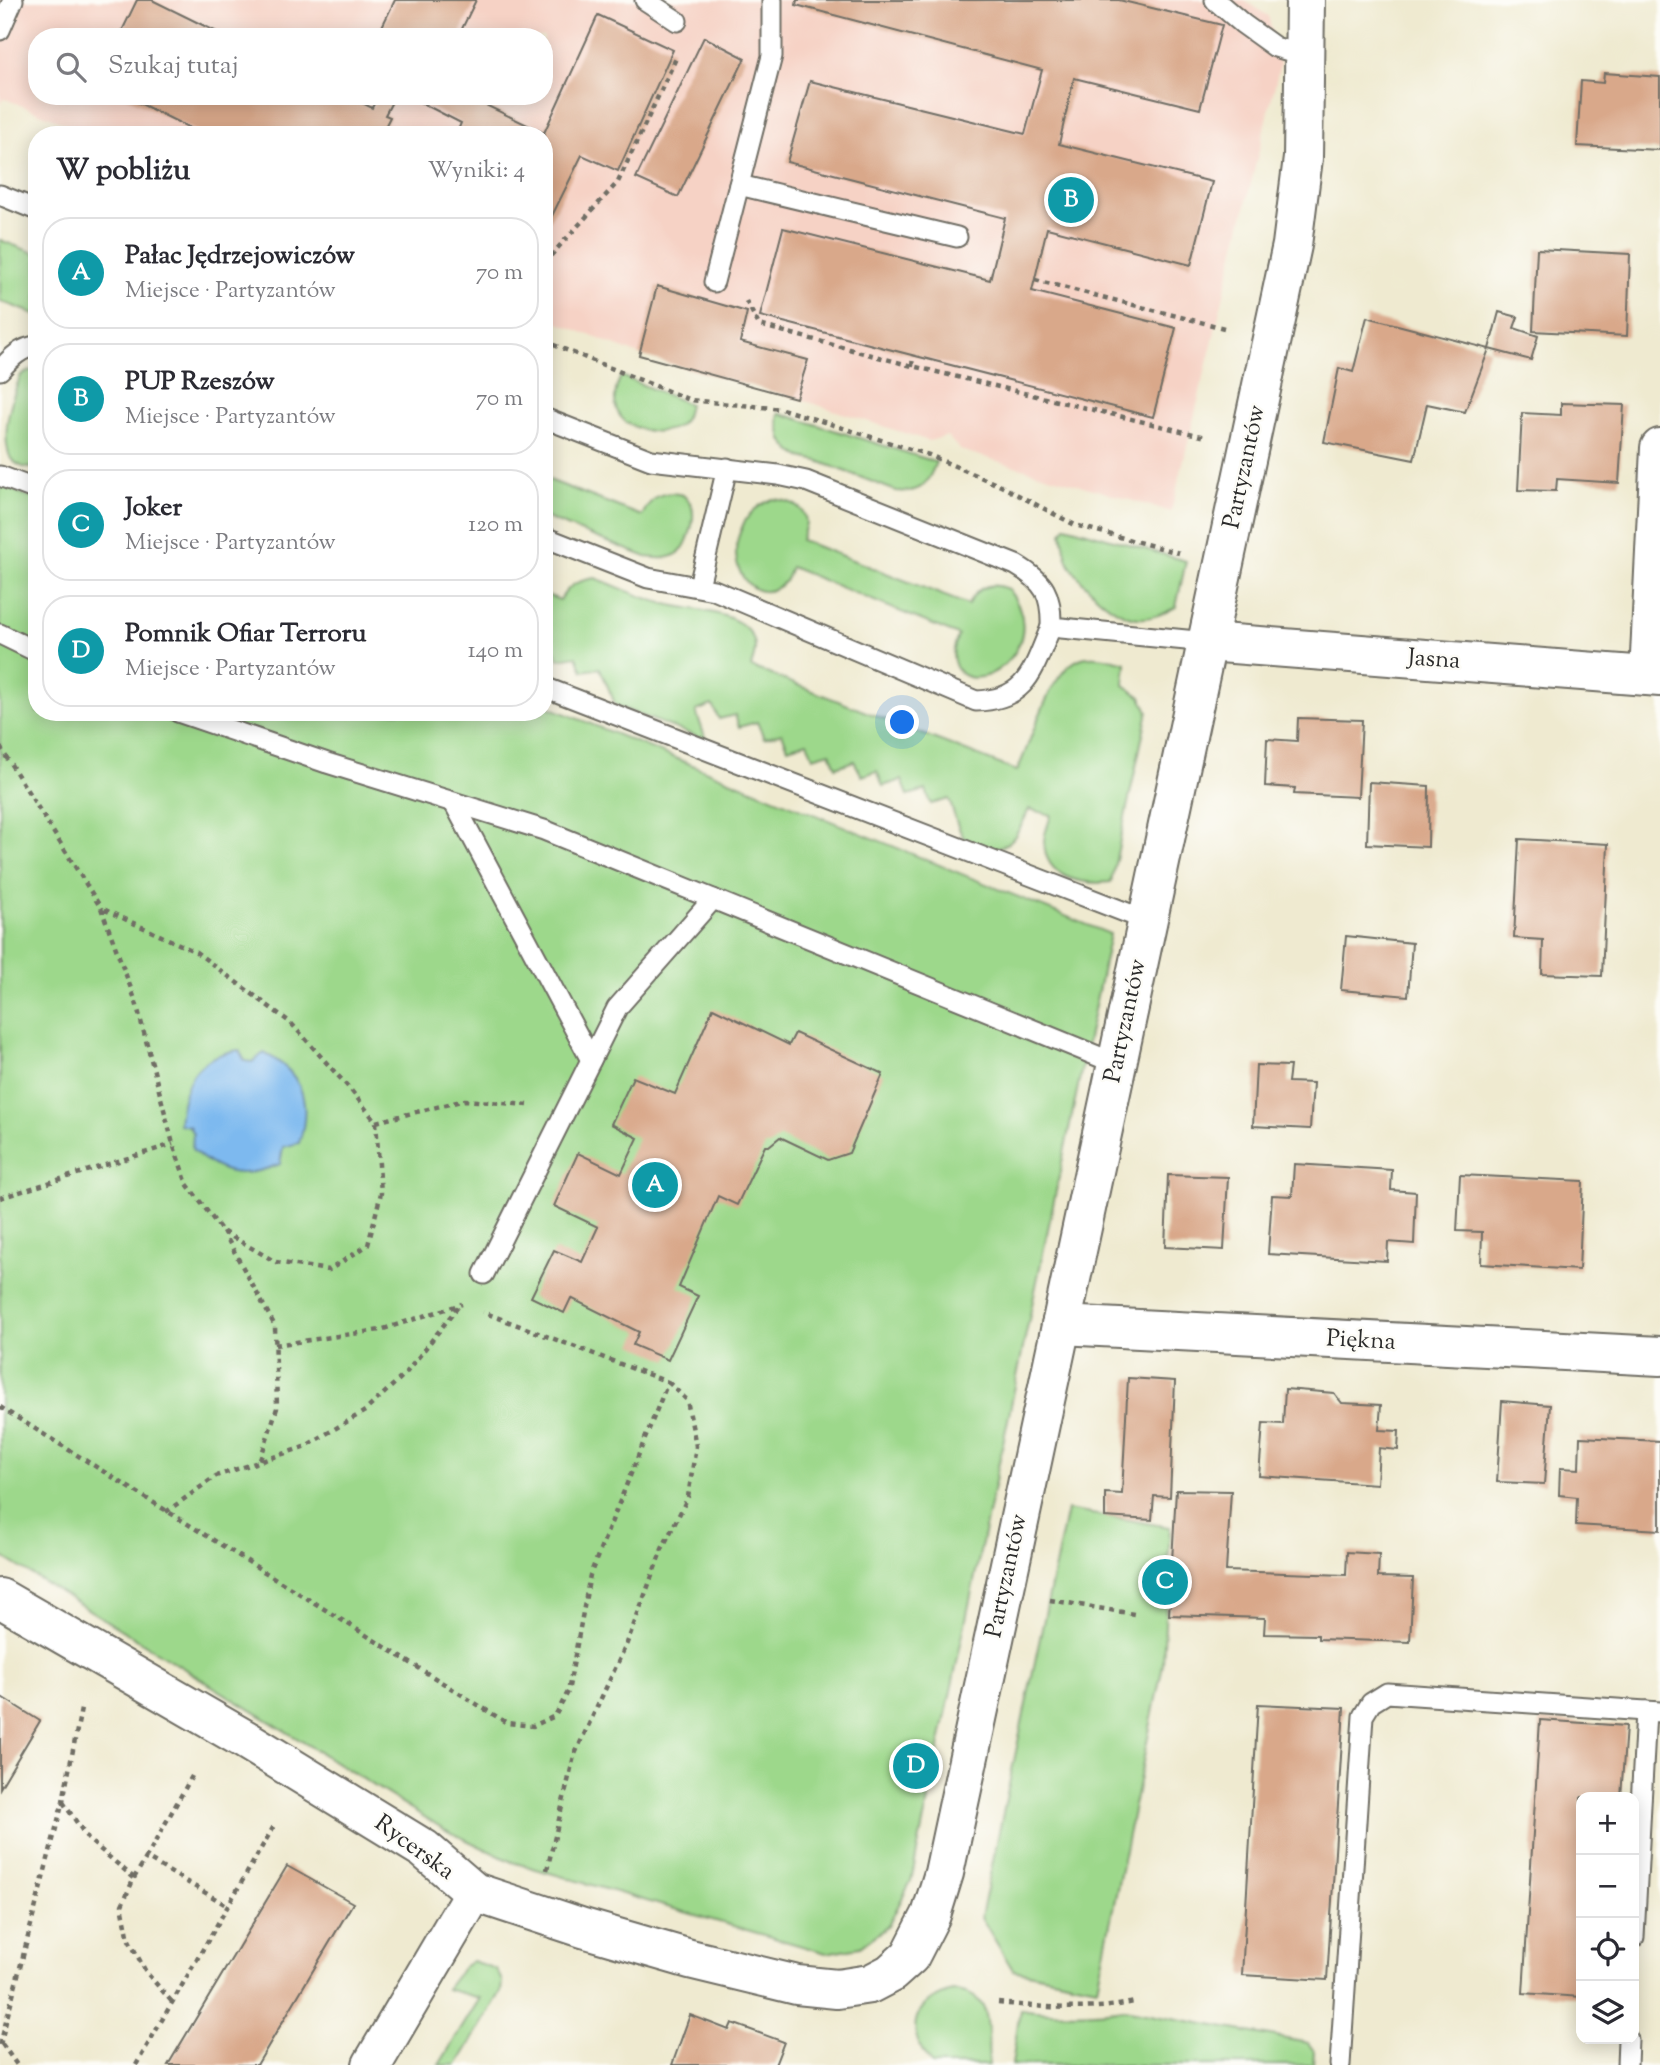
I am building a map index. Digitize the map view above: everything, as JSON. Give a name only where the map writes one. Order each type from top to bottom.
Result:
[{"type":"street","name":"Partyzantów","points":[[870,1984],[891,1973],[910,1956],[931,1915],[944,1873],[1292,245],[1303,158],[1306,28]]},
{"type":"street","points":[[1655,676],[1660,448]]},
{"type":"street","name":"Jasna","points":[[1207,642],[1655,676]]},
{"type":"street","name":"Piękna","points":[[1061,1325],[1660,1356]]},
{"type":"street","name":"Rycerska","points":[[0,1598],[246,1740],[424,1849],[474,1892],[690,1959],[797,1985],[836,1989],[870,1984]]},
{"type":"street","points":[[372,2065],[474,1892]]},
{"type":"lane","points":[[645,0],[677,21]]},
{"type":"lane","points":[[714,282],[772,55],[772,0]]},
{"type":"lane","points":[[1215,0],[1242,24],[1275,47],[1306,28]]},
{"type":"lane","points":[[739,185],[957,237]]},
{"type":"lane","points":[[0,195],[28,206]]},
{"type":"lane","points":[[0,370],[13,355],[28,347]]},
{"type":"lane","points":[[553,422],[638,457],[806,481],[1016,565],[1034,576],[1046,591],[1051,608],[1051,627],[1030,675],[1015,693],[997,701],[976,701],[714,590],[648,578],[553,541]]},
{"type":"lane","points":[[699,586],[727,468]]},
{"type":"lane","points":[[0,476],[28,487]]},
{"type":"lane","points":[[1051,627],[1207,642]]},
{"type":"lane","points":[[0,634],[28,648]]},
{"type":"lane","points":[[553,690],[1147,921]]},
{"type":"lane","points":[[204,721],[327,763],[544,830],[1117,1064]]},
{"type":"lane","points":[[454,803],[591,1060]]},
{"type":"lane","points":[[484,1274],[617,1008],[713,899]]},
{"type":"lane","points":[[1340,2065],[1363,1716],[1371,1703],[1387,1693],[1653,1712],[1636,1918]]},
{"type":"lane","points":[[1627,2065],[1628,2044]]},
{"type":"path","points":[[553,253],[618,182],[680,51],[677,21]]},
{"type":"path","points":[[1035,279],[1224,328]]},
{"type":"path","points":[[714,282],[746,301],[759,325],[912,366],[1248,447]]},
{"type":"path","points":[[553,345],[690,400],[782,409],[929,455],[1001,486],[1075,525],[1224,565]]},
{"type":"path","points":[[912,366],[914,355]]},
{"type":"path","points":[[0,747],[101,908],[136,1002],[173,1144],[187,1184],[222,1231],[275,1326],[277,1408],[260,1460]]},
{"type":"path","points":[[101,908],[196,952],[291,1023],[376,1122],[381,1193],[368,1245],[328,1270],[276,1262],[222,1231]]},
{"type":"path","points":[[376,1122],[465,1100],[567,1108]]},
{"type":"path","points":[[0,1198],[173,1144]]},
{"type":"path","points":[[166,1511],[216,1476],[304,1447],[365,1411],[406,1373],[484,1274]]},
{"type":"path","points":[[275,1345],[380,1331],[461,1303],[668,1382],[687,1400],[695,1446],[688,1497],[662,1549],[627,1643],[574,1756],[546,1875]]},
{"type":"path","points":[[0,1407],[507,1723],[533,1726],[555,1716],[568,1692],[590,1576],[668,1382]]},
{"type":"path","points":[[1039,1598],[1134,1614]]},
{"type":"path","points":[[17,2065],[1,2045],[63,1801],[81,1709]]},
{"type":"path","points":[[172,2002],[146,1972],[129,1940],[122,1905],[134,1878],[192,1776]]},
{"type":"path","points":[[63,1801],[88,1839],[134,1878]]},
{"type":"path","points":[[136,2065],[274,1826]]},
{"type":"path","points":[[146,1858],[228,1906]]},
{"type":"path","points":[[998,2003],[1088,2009],[1133,2002]]},
{"type":"shaded area","points":[[0,0],[1244,0],[1268,16],[1280,64],[1171,512],[960,450],[947,436],[929,441],[796,398],[639,355],[553,321],[553,126],[72,126],[3,98],[0,105]]},
{"type":"green space","points":[[0,240],[28,251],[28,312],[0,301]]},
{"type":"green space","points":[[28,372],[28,468],[11,459],[7,440],[11,406],[21,375]]},
{"type":"green space","points":[[621,376],[689,404],[684,420],[678,426],[662,431],[634,427],[621,417],[615,402]]},
{"type":"green space","points":[[779,413],[936,462],[926,482],[918,489],[896,491],[791,451],[782,440]]},
{"type":"green space","points":[[553,481],[642,516],[658,496],[669,493],[683,495],[693,510],[692,525],[684,547],[671,557],[646,557],[553,521]]},
{"type":"green space","points":[[0,485],[28,496],[28,721],[553,721],[553,709],[1110,934],[911,1881],[888,1926],[860,1947],[826,1953],[512,1862],[444,1829],[0,1555]]},
{"type":"green space","points":[[773,499],[789,502],[802,511],[806,522],[801,540],[968,605],[979,590],[989,586],[1008,589],[1020,611],[1022,632],[1016,651],[1004,665],[989,675],[974,678],[962,674],[954,661],[953,651],[958,635],[791,567],[785,580],[774,589],[755,589],[741,574],[737,563],[738,538],[750,514]]},
{"type":"green space","points":[[1066,526],[1186,561],[1176,607],[1155,616],[1136,618],[1108,605],[1087,586],[1070,565],[1062,533]]},
{"type":"green space","points":[[595,578],[653,601],[727,617],[748,631],[754,641],[755,651],[751,667],[1017,771],[1051,691],[1070,665],[1082,658],[1093,657],[1126,663],[1124,685],[1141,697],[1148,711],[1111,882],[1077,880],[1058,872],[1046,854],[1044,842],[1051,815],[1029,809],[1017,833],[1006,845],[998,848],[980,846],[962,835],[949,799],[931,804],[926,790],[908,795],[902,780],[883,786],[877,771],[862,776],[854,761],[836,767],[830,752],[813,757],[807,742],[788,748],[782,733],[764,738],[757,722],[739,727],[735,715],[719,719],[712,705],[696,711],[706,740],[616,706],[600,668],[583,671],[577,656],[559,659],[553,647],[553,597],[560,600],[567,590],[584,580]]},
{"type":"green space","points":[[1067,1510],[1170,1527],[1163,1664],[1097,1987],[1013,1970],[981,1917]]},
{"type":"green space","points":[[472,1961],[496,1969],[502,1981],[501,1992],[457,2065],[439,2065],[480,1998],[446,1989],[463,1967]]},
{"type":"green space","points":[[952,1991],[966,1993],[976,1998],[983,2006],[988,2027],[989,2065],[932,2065],[918,2041],[916,2021],[920,2011],[927,2003]]},
{"type":"green space","points":[[1020,2009],[1072,2013],[1124,2009],[1308,2043],[1314,2051],[1313,2065],[1012,2065]]},
{"type":"water","points":[[239,1050],[245,1061],[252,1062],[264,1053],[288,1069],[296,1079],[304,1102],[303,1128],[299,1143],[283,1147],[280,1164],[244,1173],[223,1170],[202,1158],[192,1149],[193,1134],[189,1126],[179,1124],[184,1096],[194,1074],[212,1058]]},
{"type":"building","points":[[137,0],[152,0],[209,28],[123,28]]},
{"type":"building","points":[[395,0],[476,0],[462,28],[381,28]]},
{"type":"building","points":[[797,0],[1119,0],[1222,25],[1200,109],[1074,78],[1059,144],[1212,182],[1191,265],[1047,228],[1032,291],[1176,328],[1153,417],[760,316],[783,228],[990,280],[1005,218],[787,162],[810,81],[1025,134],[1042,70],[796,5]]},
{"type":"building","points":[[598,15],[673,50],[618,171],[582,155],[553,214],[553,126],[547,126]]},
{"type":"building","points":[[704,37],[745,58],[678,197],[636,178]]},
{"type":"building","points":[[1604,73],[1660,77],[1660,150],[1577,146],[1581,81],[1603,83]]},
{"type":"building","points":[[143,105],[366,105],[372,108],[374,105],[390,105],[385,115],[390,117],[386,126],[186,126]]},
{"type":"building","points":[[426,105],[486,105],[529,126],[460,126],[461,123]]},
{"type":"building","points":[[1537,249],[1630,254],[1627,336],[1533,331]]},
{"type":"building","points":[[657,286],[747,312],[740,342],[808,360],[796,398],[639,355]]},
{"type":"building","points":[[1499,312],[1518,317],[1514,328],[1538,336],[1531,360],[1489,349]]},
{"type":"building","points":[[1367,317],[1489,349],[1465,412],[1427,404],[1414,460],[1324,442],[1339,368],[1353,372]]},
{"type":"building","points":[[1561,403],[1624,405],[1619,483],[1557,479],[1556,491],[1518,490],[1522,413],[1561,415]]},
{"type":"building","points":[[1298,718],[1362,720],[1358,797],[1294,794],[1295,788],[1265,786],[1267,739],[1297,741]]},
{"type":"building","points":[[1369,782],[1429,786],[1428,847],[1367,844]]},
{"type":"building","points":[[1519,839],[1608,844],[1602,976],[1542,974],[1543,940],[1514,938]]},
{"type":"building","points":[[1346,936],[1412,943],[1408,996],[1341,990]]},
{"type":"building","points":[[713,1008],[789,1045],[795,1033],[883,1074],[849,1153],[828,1160],[780,1137],[765,1146],[737,1205],[718,1196],[679,1287],[698,1296],[668,1360],[633,1345],[639,1332],[571,1298],[564,1313],[531,1297],[554,1250],[582,1262],[598,1227],[554,1206],[578,1153],[621,1174],[638,1138],[611,1124],[633,1077],[675,1094]]},
{"type":"building","points":[[1256,1065],[1290,1066],[1288,1082],[1313,1083],[1310,1129],[1253,1126]]},
{"type":"building","points":[[1294,1164],[1392,1170],[1391,1190],[1416,1192],[1414,1244],[1388,1242],[1387,1261],[1268,1254],[1272,1195],[1292,1196]]},
{"type":"building","points":[[1168,1175],[1228,1177],[1224,1250],[1165,1247]]},
{"type":"building","points":[[1460,1175],[1583,1181],[1579,1270],[1481,1264],[1482,1232],[1457,1231]]},
{"type":"building","points":[[1128,1378],[1175,1381],[1170,1497],[1154,1496],[1152,1520],[1105,1517],[1105,1493],[1122,1494]]},
{"type":"building","points":[[1285,1389],[1334,1393],[1342,1403],[1381,1405],[1379,1430],[1399,1431],[1398,1450],[1379,1448],[1377,1484],[1259,1476],[1263,1423],[1283,1424]]},
{"type":"building","points":[[1502,1401],[1550,1405],[1544,1484],[1497,1482]]},
{"type":"building","points":[[1580,1437],[1660,1441],[1660,1530],[1576,1525],[1577,1497],[1559,1495],[1560,1468],[1579,1469]]},
{"type":"building","points":[[1176,1490],[1231,1491],[1226,1571],[1346,1575],[1347,1552],[1379,1554],[1378,1577],[1413,1578],[1410,1642],[1264,1634],[1265,1618],[1169,1615]]},
{"type":"building","points":[[0,1696],[40,1721],[0,1788]]},
{"type":"building","points":[[1258,1704],[1344,1708],[1327,1980],[1242,1975]]},
{"type":"building","points":[[1540,1720],[1626,1726],[1621,1792],[1576,1792],[1576,1997],[1523,1993]]},
{"type":"building","points":[[287,1866],[353,1903],[257,2065],[168,2065]]},
{"type":"building","points":[[690,2015],[729,2030],[732,2023],[784,2042],[775,2065],[672,2065]]},
{"type":"place","name":"PUP Rzeszów","points":[[1071,200]]},
{"type":"place","name":"Pałac Jędrzejowiczów","points":[[655,1185]]},
{"type":"place","name":"Joker","points":[[1165,1582]]},
{"type":"place","name":"Pomnik Ofiar Terroru","points":[[916,1766]]}]
